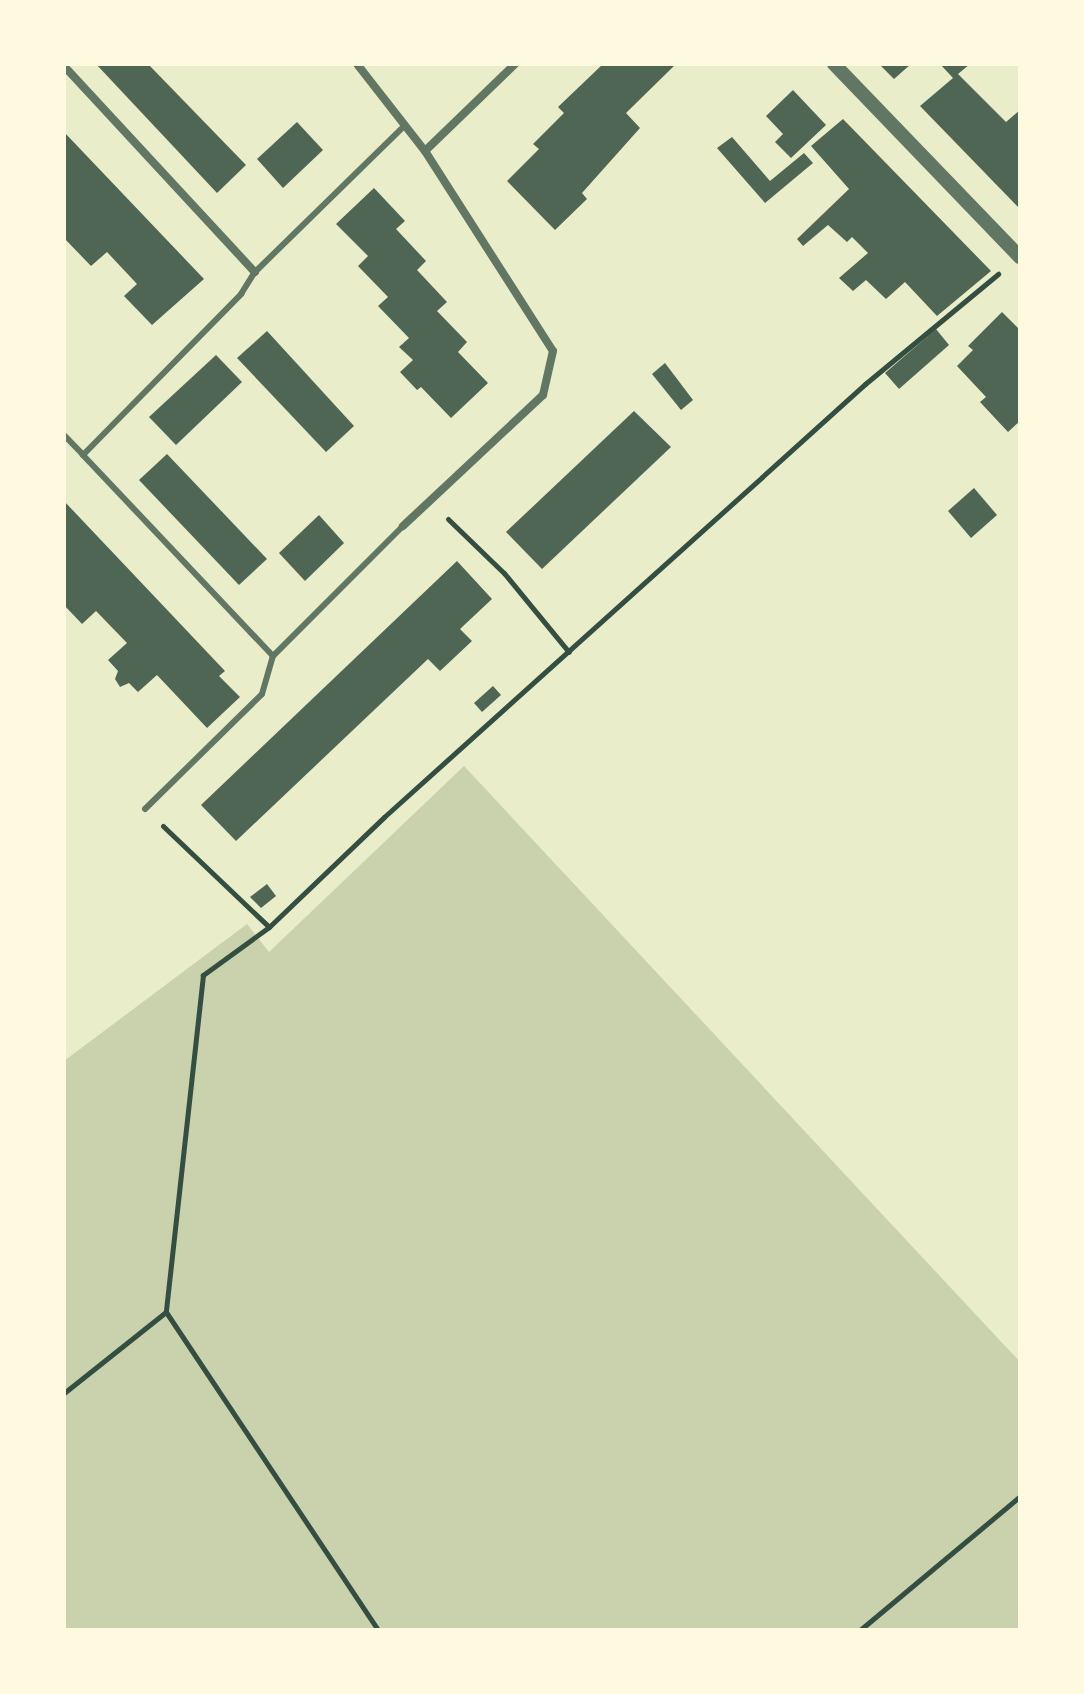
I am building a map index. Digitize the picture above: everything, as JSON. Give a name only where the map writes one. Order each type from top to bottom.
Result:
[{"type":"street","points":[[357,64],[425,151],[553,351],[543,395],[403,526]]},
{"type":"street","points":[[425,151],[515,64]]},
{"type":"street","points":[[834,64],[1020,257]]},
{"type":"street","points":[[64,66],[255,272]]},
{"type":"lane","points":[[83,455],[241,294],[255,272],[404,126]]},
{"type":"lane","points":[[64,435],[273,656]]},
{"type":"lane","points":[[145,809],[262,694],[273,656],[403,526]]},
{"type":"path","points":[[378,1630],[166,1312],[203,975],[269,927],[384,817],[865,384],[1020,257]]},
{"type":"path","points":[[430,502],[504,573],[569,652]]},
{"type":"path","points":[[145,809],[269,927]]},
{"type":"path","points":[[64,1393],[166,1312]]},
{"type":"path","points":[[860,1630],[1020,1496]]},
{"type":"green space","points":[[464,766],[1020,1362],[1020,1630],[64,1630],[64,1061],[247,924],[269,952]]},
{"type":"building","points":[[96,64],[148,64],[246,165],[217,193]]},
{"type":"building","points":[[603,64],[676,64],[626,113],[640,128],[582,193],[587,199],[555,230],[507,181],[539,149],[533,144],[564,113],[558,107]]},
{"type":"building","points":[[879,64],[911,64],[894,79]]},
{"type":"building","points":[[940,64],[970,64],[958,74],[1006,122],[1020,110],[1020,209],[920,106],[953,78]]},
{"type":"building","points":[[793,90],[826,125],[791,158],[775,142],[783,134],[766,116]]},
{"type":"building","points":[[843,119],[991,271],[937,316],[905,282],[886,299],[866,280],[853,291],[839,278],[868,253],[852,237],[847,242],[828,225],[803,246],[797,239],[849,189],[811,146]]},
{"type":"building","points":[[297,122],[323,150],[283,188],[257,159]]},
{"type":"building","points":[[64,132],[204,279],[152,325],[124,296],[137,284],[107,252],[91,266],[64,238]]},
{"type":"building","points":[[732,137],[770,181],[804,153],[813,163],[765,203],[717,148]]},
{"type":"building","points":[[374,188],[405,221],[396,229],[426,261],[417,270],[447,302],[437,311],[467,342],[458,352],[488,383],[451,418],[421,387],[417,390],[400,372],[413,360],[399,347],[409,338],[378,306],[388,297],[358,266],[368,256],[336,224]]},
{"type":"building","points":[[1002,312],[1020,330],[1020,421],[1008,432],[980,402],[986,397],[957,366],[973,350],[968,346]]},
{"type":"building","points":[[936,329],[949,345],[899,389],[885,373]]},
{"type":"building","points":[[267,331],[354,426],[326,452],[237,358]]},
{"type":"building","points":[[216,355],[242,382],[176,445],[149,417]]},
{"type":"building","points":[[665,363],[693,400],[681,410],[652,374]]},
{"type":"building","points":[[634,411],[671,447],[542,569],[506,532]]},
{"type":"building","points":[[167,454],[267,559],[239,585],[139,480]]},
{"type":"building","points":[[974,488],[997,515],[971,538],[948,511]]},
{"type":"building","points":[[64,501],[225,671],[219,676],[240,697],[207,728],[157,675],[138,692],[129,683],[120,687],[115,679],[118,671],[108,660],[127,643],[96,611],[82,624],[64,605]]},
{"type":"building","points":[[319,515],[344,543],[305,581],[279,553]]},
{"type":"building","points":[[457,561],[492,599],[460,629],[472,641],[440,671],[428,659],[236,841],[201,805]]},
{"type":"building","points":[[493,686],[501,695],[482,712],[474,703]]},
{"type":"building","points":[[267,884],[276,896],[261,908],[250,897]]}]
